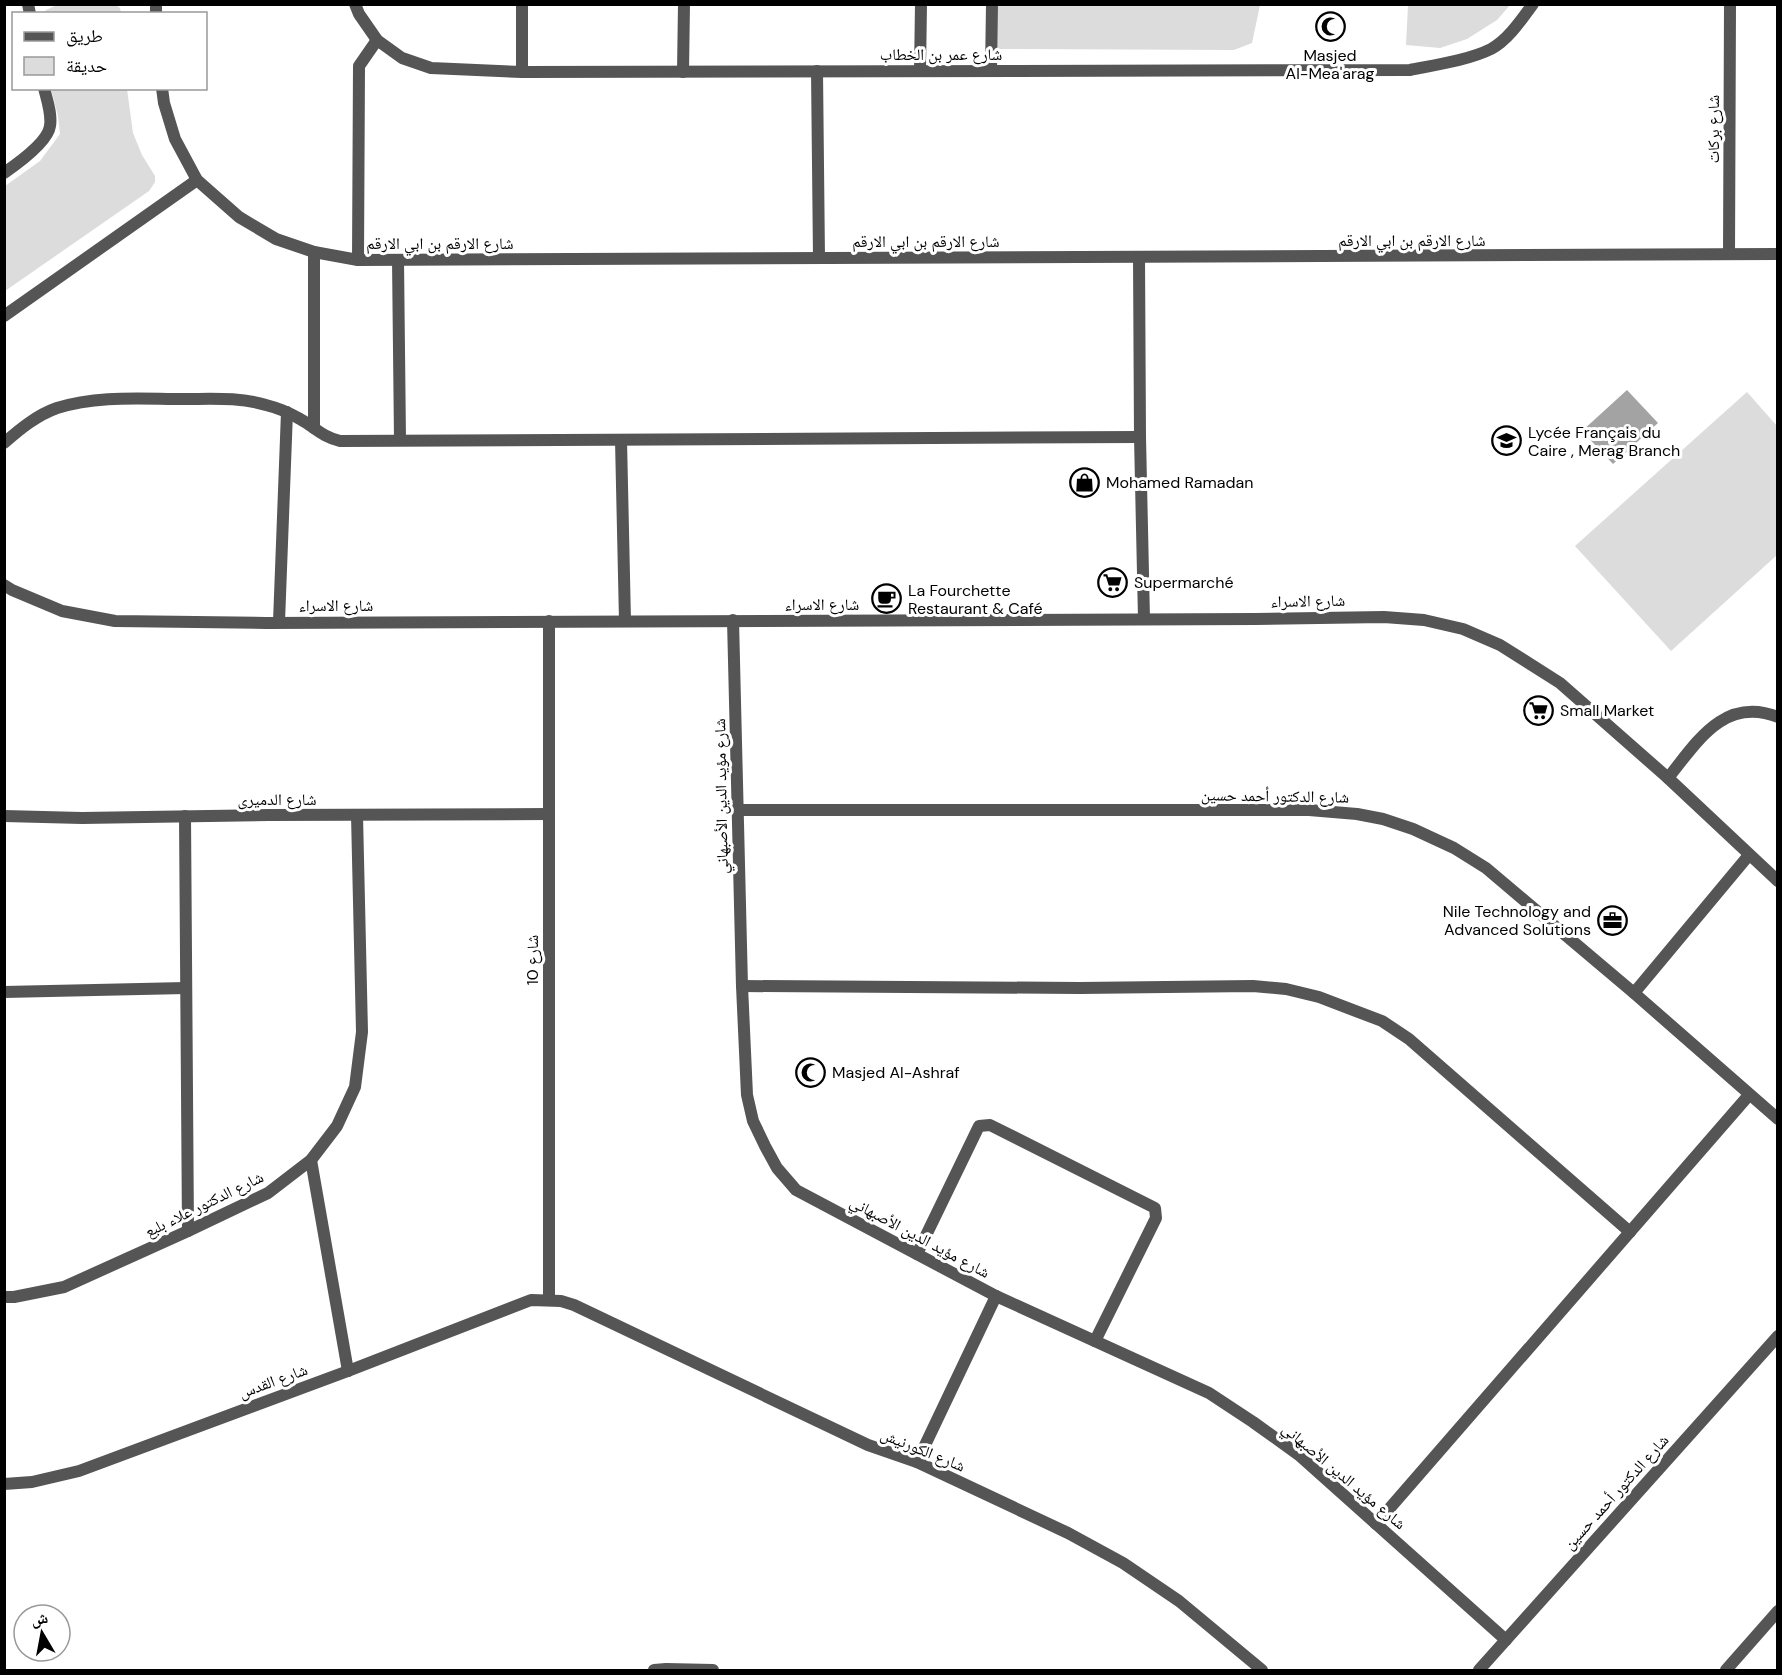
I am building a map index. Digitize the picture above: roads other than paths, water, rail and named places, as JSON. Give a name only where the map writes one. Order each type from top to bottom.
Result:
[{"type":"street","name":"شارع عمر بن الخطاب","points":[[356,4],[359,14],[377,40],[402,58],[431,68],[522,72],[1410,69],[1452,62],[1492,49],[1515,28],[1533,4]]},
{"type":"street","points":[[522,4],[522,72]]},
{"type":"street","points":[[683,72],[684,4]]},
{"type":"street","points":[[921,4],[921,71]]},
{"type":"street","points":[[991,71],[992,4]]},
{"type":"street","name":"شارع بركات","points":[[1729,255],[1730,4]]},
{"type":"street","points":[[358,260],[359,66],[377,40]]},
{"type":"street","points":[[817,71],[819,258]]},
{"type":"street","points":[[4,173],[19,163],[45,138],[49,131],[51,123],[44,90]]},
{"type":"street","name":"شارع الارقم بن ابي الارقم","points":[[162,90],[174,139],[197,180],[239,217],[276,239],[314,252],[358,260],[1778,254]]},
{"type":"street","points":[[4,316],[197,180]]},
{"type":"street","points":[[314,252],[314,428]]},
{"type":"street","points":[[1139,257],[1144,619]]},
{"type":"street","points":[[398,260],[400,440]]},
{"type":"street","points":[[4,443],[25,425],[56,409],[90,400],[134,398],[226,399],[267,405],[287,412],[325,437],[339,441],[1140,437]]},
{"type":"street","points":[[279,622],[287,412]]},
{"type":"street","points":[[621,440],[625,621]]},
{"type":"street","name":"شارع الاسراء","points":[[4,585],[62,611],[115,621],[1384,617],[1424,620],[1463,629],[1500,645],[1560,683],[1668,778],[1778,882]]},
{"type":"street","name":"شارع مؤيد الدين الأصبهاني","points":[[733,620],[747,1095],[753,1121],[777,1168],[796,1190],[996,1296],[1209,1394],[1244,1416],[1299,1455],[1506,1640]]},
{"type":"street","name":"شارع 10","points":[[549,621],[549,1299]]},
{"type":"street","points":[[1668,778],[1708,729],[1719,721],[1744,712],[1757,712],[1778,717]]},
{"type":"street","name":"شارع الدكتور أحمد حسين","points":[[738,810],[1309,810],[1357,814],[1383,819],[1413,829],[1454,848],[1486,868],[1778,1119]]},
{"type":"street","name":"شارع الدميرى","points":[[4,816],[82,818],[549,814]]},
{"type":"street","name":"شارع الدكتور علاء بلبع","points":[[4,1297],[64,1287],[268,1193],[311,1160],[337,1126],[355,1087],[362,1032],[357,815]]},
{"type":"street","points":[[185,816],[188,1231]]},
{"type":"street","points":[[1634,993],[1749,855]]},
{"type":"street","points":[[742,986],[1080,988],[1253,986],[1286,989],[1319,997],[1382,1021],[1409,1039],[1630,1232]]},
{"type":"street","points":[[4,992],[186,988]]},
{"type":"street","points":[[1376,1524],[1749,1095]]},
{"type":"street","points":[[917,1254],[979,1126],[990,1125],[1155,1208],[1156,1218],[1095,1341]]},
{"type":"street","points":[[311,1160],[348,1371]]},
{"type":"street","points":[[917,1462],[996,1296]]},
{"type":"street","name":"شارع القدس","points":[[4,1484],[32,1482],[80,1471],[531,1300],[549,1299]]},
{"type":"street","name":"شارع الكورنيش","points":[[549,1299],[561,1300],[574,1305],[867,1445],[917,1462],[1068,1533],[1123,1563],[1179,1601],[1262,1671]]},
{"type":"street","name":"شارع الدكتور أحمد حسين","points":[[1479,1671],[1778,1336]]},
{"type":"street","points":[[1726,1671],[1778,1611]]},
{"type":"street","points":[[654,1671],[666,1668],[714,1671]]},
{"type":"place","name":"Masjed Al-Mea'arag","points":[[1330,27]]},
{"type":"place","name":"Lycée Français du Caire , Merag Branch","points":[[1507,441]]},
{"type":"place","name":"Mohamed Ramadan","points":[[1085,482]]},
{"type":"place","name":"Supermarché","points":[[1113,582]]},
{"type":"place","name":"La Fourchette Restaurant & Café","points":[[887,599]]},
{"type":"place","name":"Small Market","points":[[1539,710]]},
{"type":"place","name":"Nile Technology and Advanced Solutions","points":[[1612,920]]},
{"type":"place","name":"Masjed Al-Ashraf","points":[[811,1072]]}]
